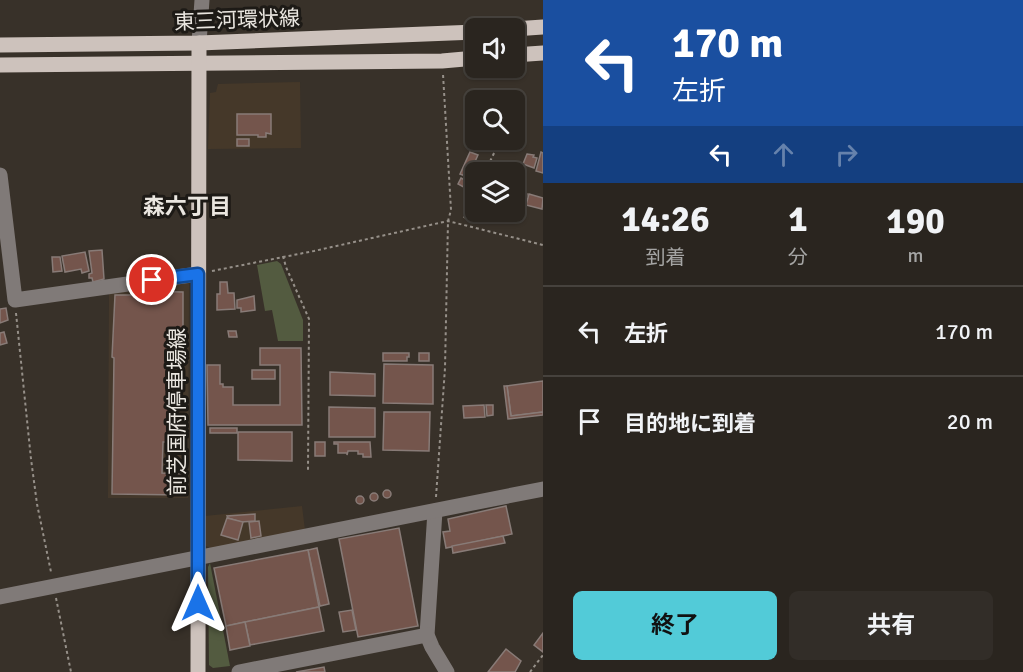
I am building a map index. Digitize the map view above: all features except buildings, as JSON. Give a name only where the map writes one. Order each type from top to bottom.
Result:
[{"type":"main road","points":[[525,28],[543,27]]},
{"type":"main road","name":"東三河環状線","points":[[0,45],[200,43],[465,32]]},
{"type":"main road","name":"前芝国府停車場線","points":[[198,672],[200,43]]},
{"type":"main road","points":[[525,55],[543,53]]},
{"type":"main road","name":"東三河環状線","points":[[0,65],[465,59]]},
{"type":"street","points":[[200,43],[202,0]]},
{"type":"street","points":[[0,175],[15,300],[198,274]]},
{"type":"street","points":[[0,597],[543,489]]},
{"type":"street","points":[[435,511],[427,635],[447,672]]},
{"type":"street","points":[[240,672],[427,635]]},
{"type":"path","points":[[435,511],[445,368],[448,221],[451,210],[442,61]]},
{"type":"path","points":[[198,274],[448,221],[543,245]]},
{"type":"path","points":[[283,256],[309,319],[308,470]]},
{"type":"path","points":[[15,300],[37,504],[71,672]]},
{"type":"path","points":[[530,672],[543,655]]},
{"type":"shaded area","points":[[300,82],[301,148],[208,149],[210,93],[216,92],[218,84]]},
{"type":"shaded area","points":[[189,283],[188,498],[108,498],[109,291]]},
{"type":"shaded area","points":[[302,506],[305,530],[212,549],[204,545],[205,516]]},
{"type":"green space","points":[[277,261],[281,264],[303,320],[303,341],[278,341],[272,310],[265,311],[257,265]]},
{"type":"green space","points":[[210,563],[230,666],[213,668],[209,665],[208,567]]},
{"type":"district","name":"森六丁目","points":[[187,206]]},
{"type":"route","points":[[152,280],[198,274],[198,603]]}]
